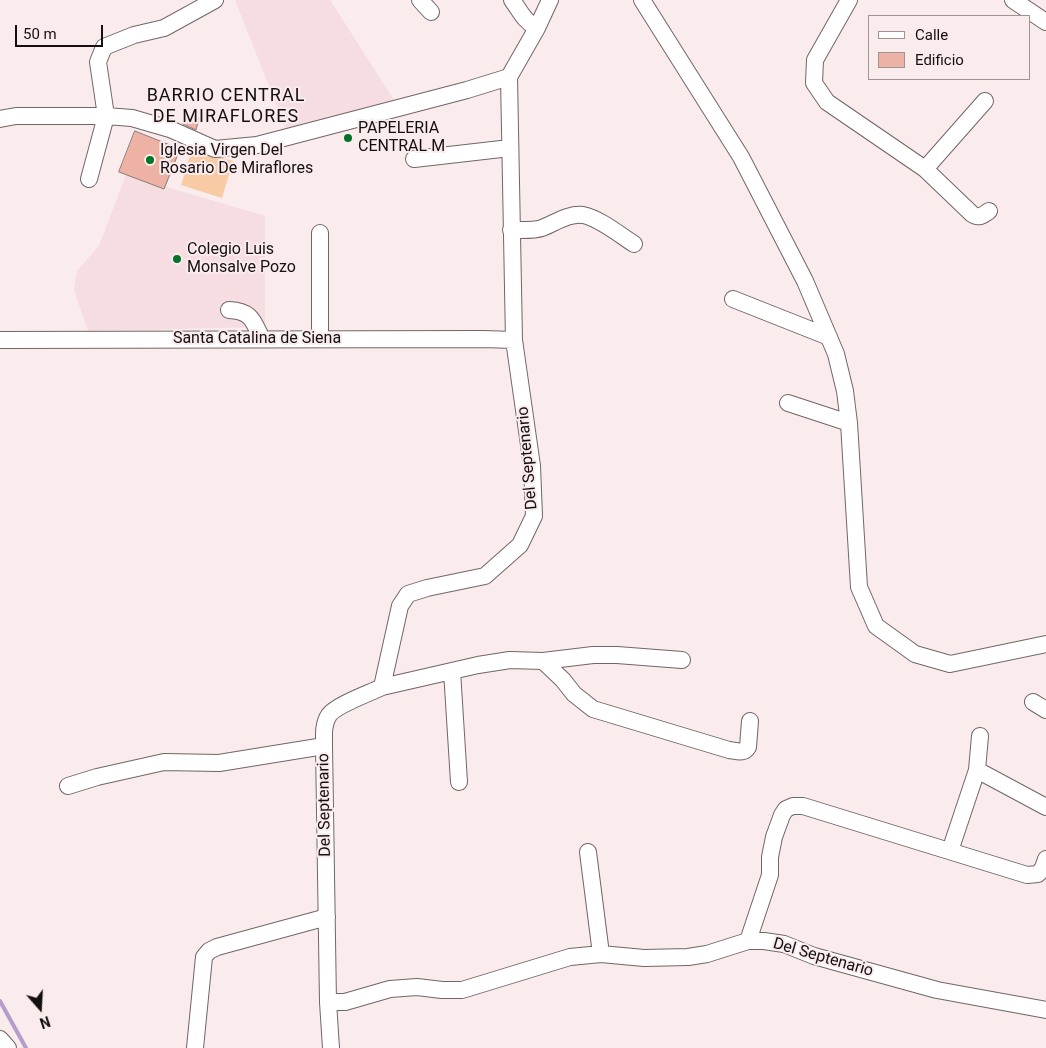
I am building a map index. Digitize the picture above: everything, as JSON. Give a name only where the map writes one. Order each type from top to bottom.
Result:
[{"type":"street","points":[[88,179],[106,116],[98,62],[104,47],[134,35],[164,28],[215,0]]},
{"type":"street","points":[[512,0],[524,19],[537,28]]},
{"type":"street","points":[[0,119],[16,116],[106,116],[132,118],[170,129],[215,149],[257,146],[509,77],[537,28],[550,0]]},
{"type":"street","points":[[642,0],[741,157],[805,282],[836,354],[845,391],[849,423],[859,587],[876,626],[915,654],[950,664],[1046,644]]},
{"type":"street","points":[[849,0],[815,60],[814,83],[827,102],[925,169],[976,217],[980,217],[989,211]]},
{"type":"street","points":[[1013,0],[1046,22]]},
{"type":"street","name":"Del Septenario","points":[[509,77],[514,340],[532,466],[534,516],[520,545],[485,576],[427,588],[408,594],[400,606],[382,687],[342,705],[330,714],[325,724],[328,1002],[346,1002],[390,989],[417,987],[462,990],[570,956],[601,954],[644,958],[688,957],[707,954],[748,941],[764,941],[784,944],[814,956],[937,990],[1046,1010]]},
{"type":"street","points":[[925,169],[985,101]]},
{"type":"street","points":[[414,159],[510,148]]},
{"type":"street","points":[[512,230],[541,228],[572,216],[583,215],[600,222],[634,244]]},
{"type":"street","points":[[320,233],[320,339]]},
{"type":"street","points":[[732,299],[829,337]]},
{"type":"street","points":[[229,310],[236,310],[250,316],[262,340]]},
{"type":"street","name":"Santa Catalina de Siena","points":[[0,340],[514,340]]},
{"type":"street","points":[[788,403],[849,423]]},
{"type":"street","points":[[382,687],[478,665],[510,660],[543,661],[593,655],[682,660]]},
{"type":"street","points":[[543,661],[563,680],[574,694],[593,709],[729,750],[746,751],[750,721]]},
{"type":"street","points":[[452,671],[459,782]]},
{"type":"street","points":[[950,851],[977,770],[980,736]]},
{"type":"street","points":[[68,786],[97,776],[164,762],[219,763],[324,746]]},
{"type":"street","points":[[977,770],[1046,807]]},
{"type":"street","points":[[748,941],[770,875],[770,857],[774,837],[782,815],[786,809],[793,806],[802,806],[1027,875],[1038,874],[1043,868],[1046,859]]},
{"type":"street","points":[[588,852],[601,954]]},
{"type":"street","points":[[195,1048],[204,957],[208,951],[327,917]]},
{"type":"street","points":[[328,1002],[331,1048]]},
{"type":"street","points":[[0,1039],[8,1048]]},
{"type":"shaded area","points":[[235,0],[330,0],[394,100],[286,129]]},
{"type":"shaded area","points":[[192,149],[233,161],[222,198],[181,185]]},
{"type":"shaded area","name":"Colegio Luis Monsalve Pozo","points":[[126,175],[265,216],[265,327],[88,331],[74,290],[77,271],[99,246]]},
{"type":"building","points":[[186,114],[199,118],[196,130],[183,124]]},
{"type":"building","name":"Iglesia Virgen Del Rosario De Miraflores","points":[[135,131],[180,149],[164,189],[119,172]]},
{"type":"waterway","points":[[0,1001],[26,1048]]},
{"type":"place","name":"PAPELERIA CENTRAL M","points":[[348,138]]},
{"type":"place","name":"Iglesia Virgen Del Rosario De Miraflores","points":[[150,160]]},
{"type":"place","name":"Colegio Luis Monsalve Pozo","points":[[177,259]]},
{"type":"district","name":"BARRIO CENTRAL DE MIRAFLORES","points":[[226,106]]}]
